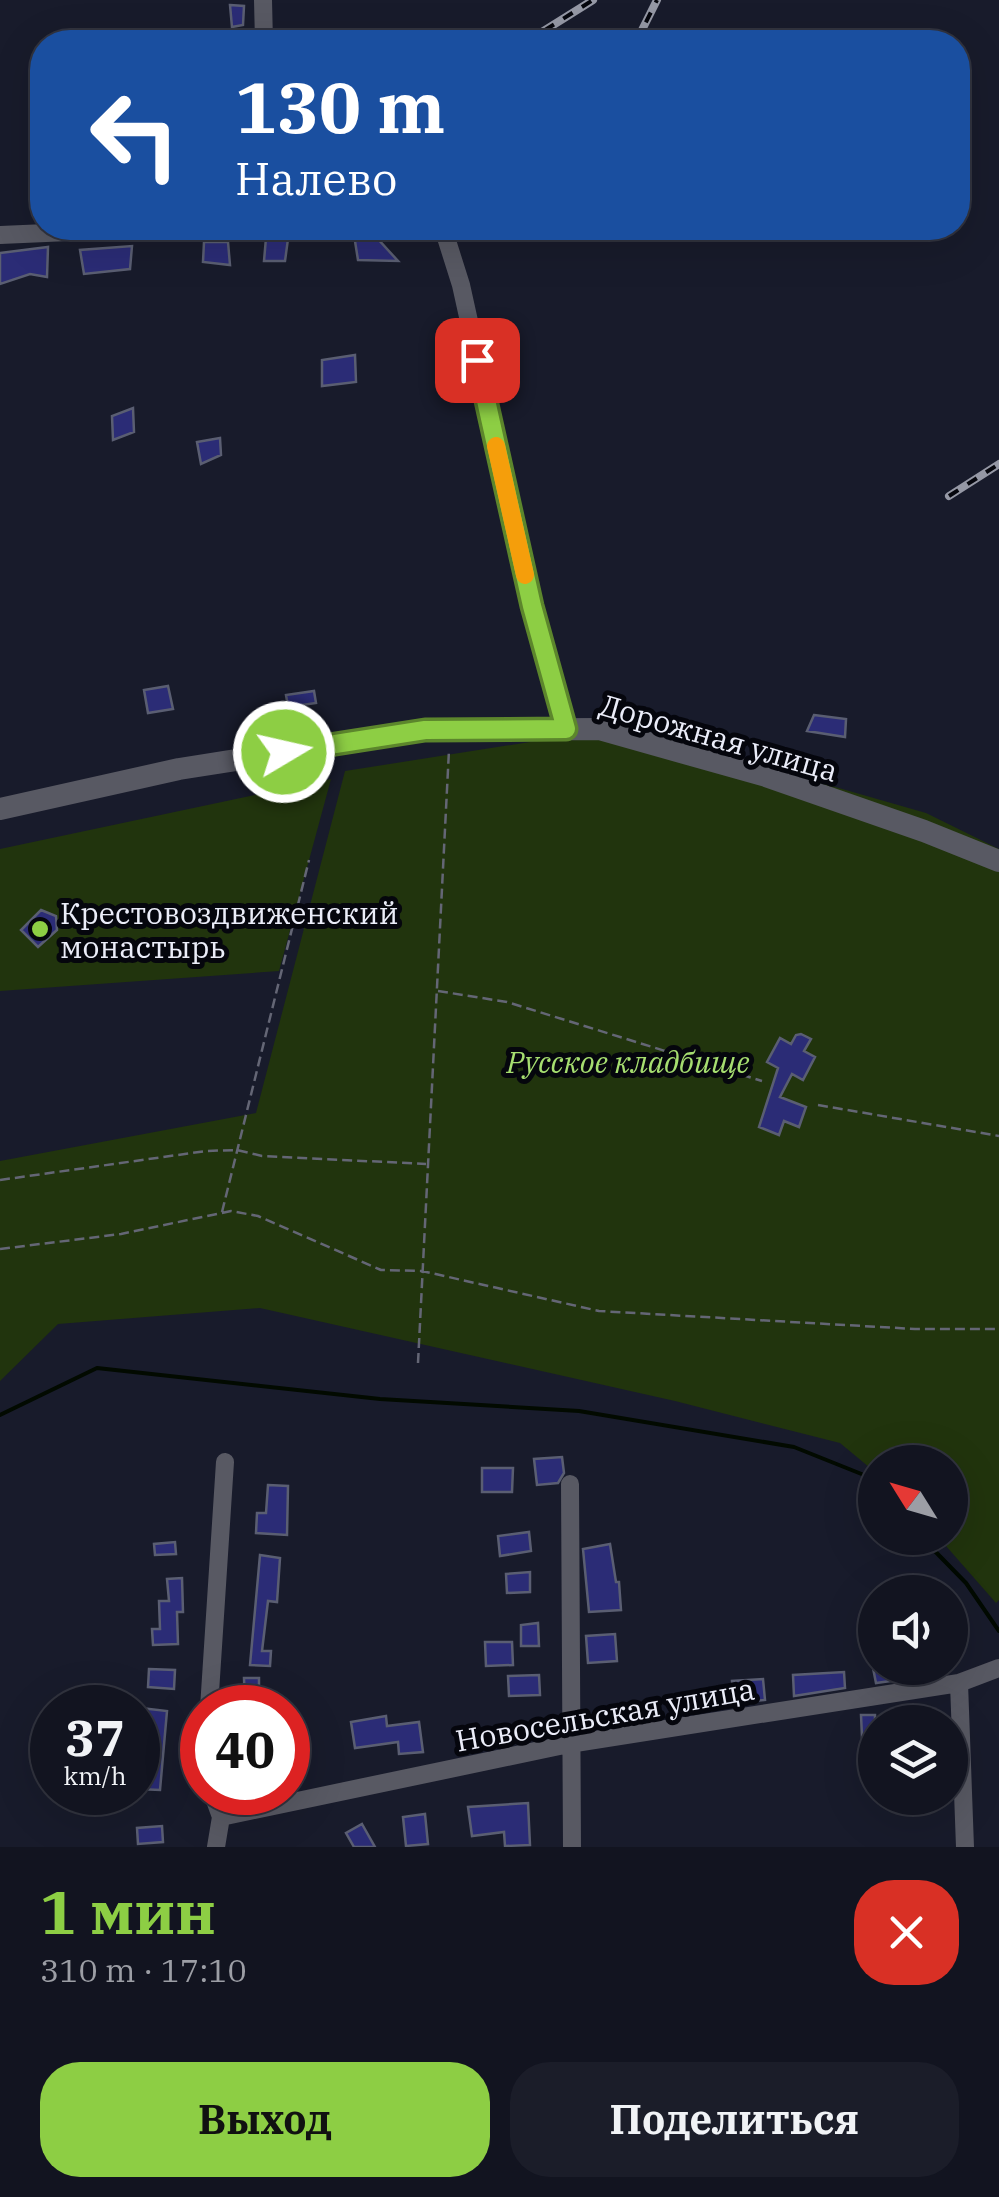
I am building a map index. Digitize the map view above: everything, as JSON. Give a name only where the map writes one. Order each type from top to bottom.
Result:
[{"type":"street","points":[[263,0],[264,30]]},
{"type":"street","points":[[0,235],[30,234]]},
{"type":"street","points":[[447,240],[532,606],[566,729]]},
{"type":"street","name":"Дорожная улица","points":[[0,809],[179,769],[425,730],[599,728],[766,776],[924,831],[999,862]]},
{"type":"street","points":[[210,1685],[225,1462]]},
{"type":"street","points":[[570,1484],[572,1847]]},
{"type":"street","name":"Новосельская улица","points":[[968,1680],[999,1668]]},
{"type":"street","name":"Новосельская улица","points":[[221,1816],[569,1744],[946,1685]]},
{"type":"street","points":[[959,1685],[965,1847]]},
{"type":"street","points":[[216,1847],[221,1816]]},
{"type":"path","points":[[418,1362],[450,730]]},
{"type":"path","points":[[222,1213],[308,860]]},
{"type":"path","points":[[436,991],[507,1002],[762,1081]]},
{"type":"path","points":[[818,1105],[999,1136]]},
{"type":"path","points":[[0,1180],[206,1151],[428,1164]]},
{"type":"path","points":[[0,1249],[121,1234],[232,1211],[258,1216],[381,1270],[422,1271],[599,1310],[915,1329],[999,1329]]},
{"type":"green space","name":"Русское кладбище","points":[[600,731],[696,747],[926,813],[999,849],[996,1603],[954,1555],[968,1555],[968,1445],[858,1445],[858,1458],[840,1443],[675,1401],[260,1308],[58,1324],[0,1381],[0,1161],[256,1113],[345,771]]},
{"type":"green space","points":[[331,779],[279,971],[0,991],[0,849]]},
{"type":"building","points":[[230,5],[244,6],[243,25],[232,27]]},
{"type":"building","points":[[266,240],[288,240],[285,261],[264,261]]},
{"type":"building","points":[[355,240],[379,240],[398,261],[358,260]]},
{"type":"building","points":[[204,242],[228,242],[230,265],[203,262]]},
{"type":"building","points":[[132,246],[130,269],[84,274],[80,250]]},
{"type":"building","points":[[48,247],[47,277],[30,274],[0,284],[0,253]]},
{"type":"building","points":[[355,355],[356,382],[322,386],[322,360]]},
{"type":"building","points":[[133,408],[134,432],[113,440],[112,416]]},
{"type":"building","points":[[220,438],[221,455],[201,464],[197,442]]},
{"type":"building","points":[[168,686],[173,709],[148,713],[144,690]]},
{"type":"building","points":[[314,691],[316,703],[288,707],[286,695]]},
{"type":"building","points":[[814,715],[846,719],[845,737],[807,731]]},
{"type":"building","name":"Крестовоздвиженский монастырь","points":[[41,910],[56,916],[57,930],[38,947],[21,930]]},
{"type":"building","points":[[801,1034],[811,1039],[804,1051],[815,1057],[803,1080],[792,1074],[780,1097],[806,1107],[799,1127],[784,1121],[779,1135],[759,1127],[778,1068],[767,1062],[780,1038],[791,1044]]},
{"type":"building","points":[[562,1457],[564,1473],[558,1483],[537,1485],[534,1459]]},
{"type":"building","points":[[482,1468],[513,1468],[512,1492],[482,1492]]},
{"type":"building","points":[[268,1485],[288,1486],[287,1535],[256,1533],[257,1513],[266,1513]]},
{"type":"building","points":[[529,1532],[531,1551],[500,1556],[498,1536]]},
{"type":"building","points":[[175,1542],[176,1554],[155,1555],[154,1544]]},
{"type":"building","points":[[610,1544],[621,1610],[589,1612],[583,1549]]},
{"type":"building","points":[[260,1555],[280,1558],[277,1602],[268,1601],[262,1651],[271,1651],[270,1666],[250,1665]]},
{"type":"building","points":[[530,1572],[530,1592],[507,1593],[506,1574]]},
{"type":"building","points":[[182,1578],[183,1612],[177,1612],[178,1644],[153,1645],[152,1629],[160,1629],[159,1601],[169,1601],[167,1579]]},
{"type":"building","points":[[538,1623],[539,1646],[521,1646],[521,1625]]},
{"type":"building","points":[[615,1634],[617,1661],[588,1663],[586,1636]]},
{"type":"building","points":[[485,1642],[512,1642],[513,1665],[486,1666]]},
{"type":"building","points":[[149,1669],[175,1670],[174,1689],[148,1685]]},
{"type":"building","points":[[844,1672],[845,1688],[794,1696],[793,1675]]},
{"type":"building","points":[[539,1675],[540,1695],[509,1696],[508,1676]]},
{"type":"building","points":[[244,1678],[259,1678],[259,1685],[244,1685]]},
{"type":"building","points":[[763,1679],[765,1700],[734,1703],[732,1681]]},
{"type":"building","points":[[160,1710],[167,1711],[160,1790]]},
{"type":"building","points":[[386,1716],[387,1726],[419,1722],[423,1752],[399,1754],[398,1742],[355,1748],[351,1722]]},
{"type":"building","points":[[528,1803],[530,1845],[505,1846],[504,1832],[472,1836],[468,1807]]},
{"type":"building","points":[[425,1814],[428,1844],[406,1846],[403,1817]]},
{"type":"building","points":[[362,1824],[375,1847],[354,1847],[346,1833]]},
{"type":"building","points":[[162,1826],[163,1842],[138,1844],[137,1828]]},
{"type":"waterway","points":[[0,1415],[97,1368],[380,1399],[579,1411],[794,1447],[858,1473]]},
{"type":"waterway","points":[[939,1555],[966,1583],[999,1631]]},
{"type":"railway","points":[[545,30],[593,0]]},
{"type":"railway","points":[[642,30],[657,0]]},
{"type":"railway","points":[[949,496],[999,464]]},
{"type":"slow traffic","points":[[496,446],[525,575]]},
{"type":"place","name":"Крестовоздвиженский монастырь","points":[[40,929]]},
{"type":"route","points":[[284,752],[425,730],[566,729],[532,606],[477,360]]}]
